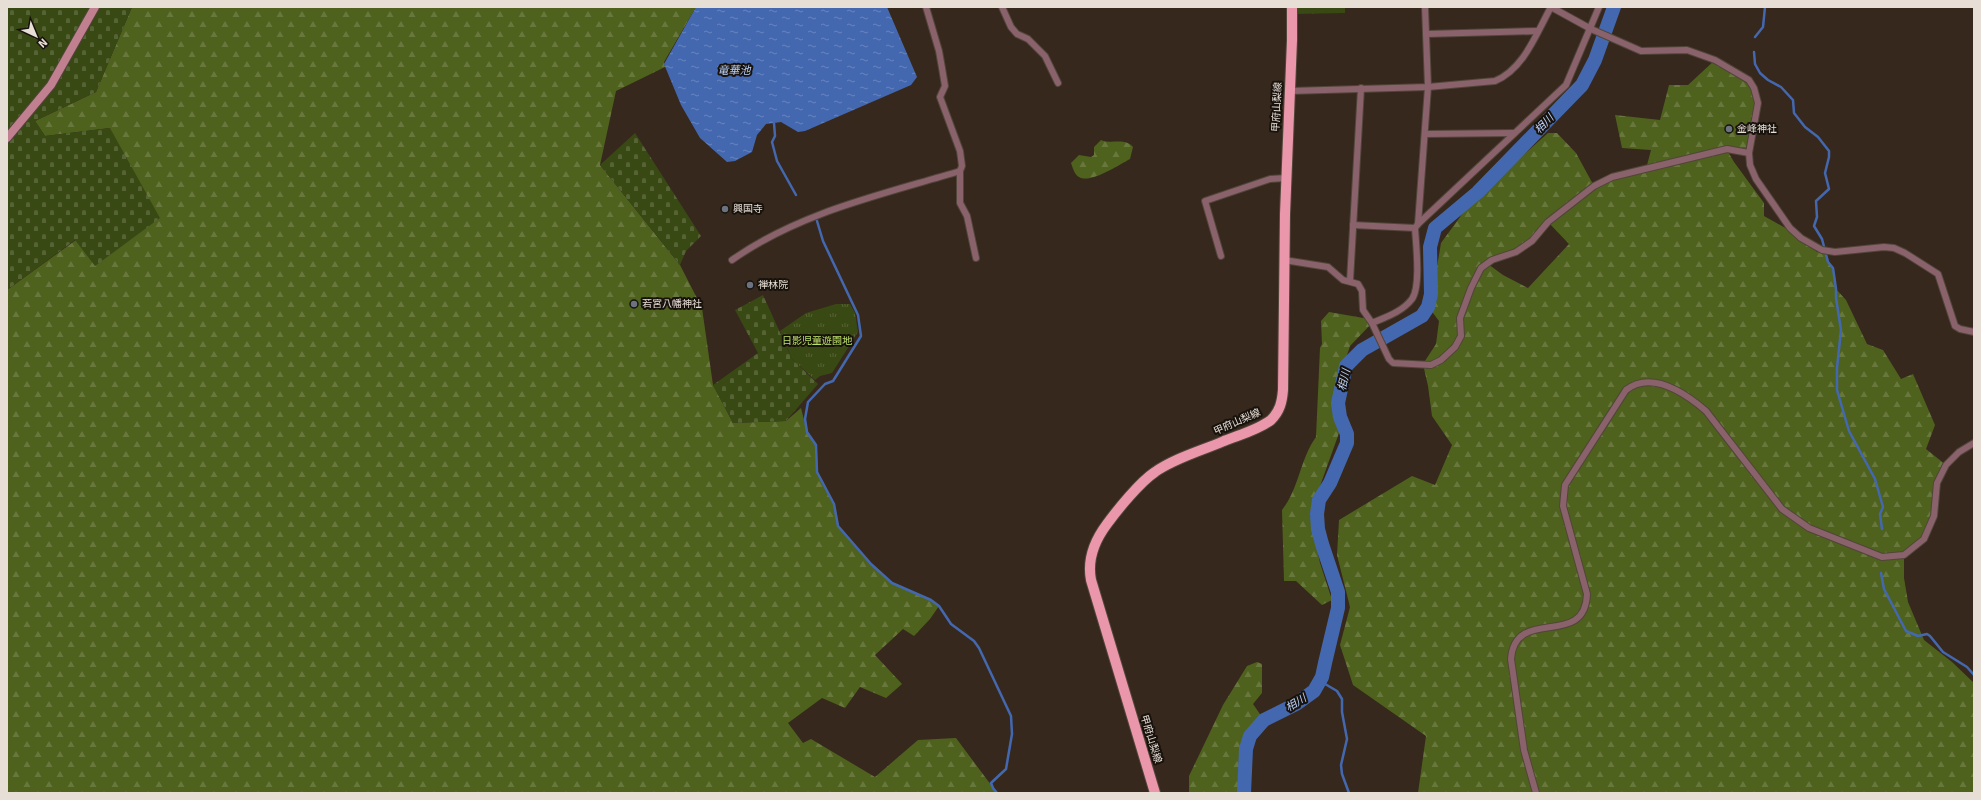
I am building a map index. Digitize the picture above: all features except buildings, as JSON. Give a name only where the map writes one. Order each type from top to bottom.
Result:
[{"type":"main road","points":[[7,138],[51,85],[94,7]]},
{"type":"main road","name":"甲府山梨線","points":[[1155,793],[1091,580],[1089,571],[1091,555],[1097,537],[1114,515],[1154,473],[1178,460],[1256,428],[1270,421],[1278,412],[1283,390],[1285,311],[1284,260],[1292,7]]},
{"type":"street","points":[[926,7],[939,51],[945,86],[940,97],[960,151],[962,166],[960,171],[960,203],[966,216],[976,258]]},
{"type":"street","points":[[1002,7],[1011,27],[1017,34],[1028,39],[1046,56],[1058,83]]},
{"type":"street","points":[[1372,323],[1394,314],[1406,305],[1415,293],[1416,226],[1428,87],[1425,7]]},
{"type":"street","points":[[1290,91],[1485,84],[1504,78],[1519,63],[1551,7],[1593,30],[1640,51],[1688,50],[1715,60],[1749,80],[1754,88],[1758,103],[1749,154],[1750,165],[1756,179],[1790,228],[1801,238],[1825,251],[1884,247],[1894,248],[1906,252],[1938,274],[1955,326],[1960,329],[1974,332]]},
{"type":"street","points":[[1353,225],[1416,226],[1566,85],[1593,30],[1599,7]]},
{"type":"street","points":[[1426,34],[1538,31]]},
{"type":"street","points":[[1350,281],[1361,88]]},
{"type":"street","points":[[1425,134],[1514,133]]},
{"type":"street","points":[[1284,260],[1328,267],[1339,277],[1361,287],[1363,310],[1372,323],[1383,347],[1393,363],[1431,364],[1441,360],[1455,347],[1461,336],[1460,318],[1471,288],[1481,268],[1492,260],[1516,252],[1532,241],[1548,222],[1594,186],[1612,177],[1727,149],[1749,154]]},
{"type":"street","points":[[732,260],[749,248],[816,215],[877,194],[960,171]]},
{"type":"street","points":[[1221,256],[1205,200],[1270,179],[1286,178]]},
{"type":"street","points":[[1536,793],[1524,750],[1511,659],[1512,648],[1524,633],[1536,628],[1568,625],[1579,617],[1584,609],[1587,594],[1563,506],[1565,485],[1626,390],[1641,383],[1659,383],[1699,405],[1706,411],[1782,509],[1809,528],[1882,557],[1890,558],[1904,555],[1924,539],[1934,516],[1937,483],[1946,465],[1959,452],[1974,443]]},
{"type":"green space","points":[[7,7],[132,7],[96,92],[35,121],[45,136],[110,128],[160,218],[95,266],[75,240],[7,290]]},
{"type":"green space","points":[[132,7],[696,7],[664,62],[665,67],[616,91],[600,165],[680,265],[702,308],[713,385],[733,423],[786,421],[801,408],[807,432],[816,445],[817,472],[834,504],[838,526],[871,564],[892,583],[931,600],[939,606],[930,619],[914,636],[903,629],[875,655],[902,684],[886,698],[860,687],[845,708],[822,698],[788,723],[803,743],[811,739],[875,777],[918,740],[956,738],[997,793],[7,793],[7,290],[76,240],[110,128],[45,136],[35,121],[96,92]]},
{"type":"green space","points":[[1292,7],[1345,7],[1345,13],[1292,14]]},
{"type":"green space","points":[[1715,60],[1749,80],[1757,95],[1749,153],[1727,150],[1764,203],[1764,216],[1789,230],[1817,252],[1825,250],[1828,262],[1833,268],[1836,289],[1846,300],[1867,344],[1883,350],[1901,379],[1913,374],[1935,425],[1926,449],[1946,465],[1937,483],[1934,516],[1924,539],[1904,555],[1904,578],[1908,602],[1924,640],[1952,662],[1974,683],[1974,793],[1418,793],[1426,736],[1353,685],[1340,645],[1350,607],[1337,555],[1339,520],[1412,476],[1435,485],[1452,445],[1432,416],[1423,364],[1436,344],[1439,321],[1430,309],[1441,243],[1471,202],[1548,133],[1557,133],[1576,153],[1594,186],[1646,169],[1651,150],[1622,148],[1615,115],[1660,120],[1669,85],[1688,85]],"holes":[[[1548,222],[1569,244],[1528,288],[1503,275],[1488,264],[1532,241]]]},
{"type":"green space","points":[[635,133],[701,236],[686,251],[680,265],[600,165]]},
{"type":"green space","points":[[1101,140],[1109,142],[1126,142],[1133,147],[1130,159],[1113,169],[1092,178],[1086,179],[1077,176],[1071,163],[1079,155],[1091,157],[1094,155],[1094,147]]},
{"type":"green space","points":[[763,295],[792,359],[818,384],[786,421],[733,423],[713,385],[758,353],[735,310]]},
{"type":"green space","name":"日影児童遊園地","points":[[836,304],[850,304],[855,313],[858,332],[832,373],[820,376],[815,380],[792,359],[780,331],[806,313]]},
{"type":"green space","points":[[1329,312],[1369,319],[1372,323],[1350,346],[1338,382],[1336,411],[1340,423],[1339,433],[1310,514],[1320,563],[1332,600],[1322,605],[1296,581],[1284,581],[1282,510],[1288,502],[1306,455],[1316,437],[1320,348],[1322,344],[1321,321]]},
{"type":"green space","points":[[1257,662],[1262,664],[1262,693],[1253,704],[1264,720],[1250,736],[1246,749],[1244,793],[1189,793],[1189,776],[1223,705],[1247,666]]},
{"type":"water","name":"竜華池","points":[[696,7],[887,7],[917,77],[911,85],[805,131],[798,132],[781,122],[766,124],[757,135],[752,152],[735,161],[727,162],[700,138],[681,105],[664,64]]},
{"type":"waterway","name":"相川","points":[[1244,793],[1246,749],[1250,736],[1264,720],[1296,704],[1314,691],[1322,677],[1338,608],[1338,592],[1322,544],[1318,529],[1317,514],[1319,500],[1330,483],[1347,443],[1347,434],[1340,417],[1338,403],[1346,366],[1362,350],[1422,316],[1428,307],[1431,294],[1430,247],[1435,228],[1478,192],[1582,85],[1595,60],[1614,7]]},
{"type":"waterway","points":[[1755,37],[1763,27],[1765,7]]},
{"type":"waterway","points":[[1754,52],[1755,64],[1760,73],[1768,80],[1781,87],[1793,100],[1794,113],[1805,127],[1818,137],[1829,151],[1825,173],[1829,189],[1816,201],[1817,217],[1814,226],[1822,239],[1828,262],[1833,268],[1836,289],[1841,330],[1837,368],[1837,390],[1849,431],[1875,479],[1883,507],[1880,514],[1882,529]]},
{"type":"waterway","points":[[774,123],[775,136],[772,142],[777,161],[796,195]]},
{"type":"waterway","points":[[817,221],[823,241],[858,315],[861,336],[833,381],[825,384],[808,402],[805,419],[807,432],[816,445],[817,472],[834,504],[838,526],[871,564],[892,583],[931,600],[939,606],[951,624],[974,641],[979,648],[1011,716],[1012,734],[1006,769],[991,783],[997,793]]},
{"type":"waterway","points":[[1881,573],[1884,589],[1906,631],[1918,636],[1927,634],[1943,652],[1967,667],[1974,675]]},
{"type":"waterway","points":[[1320,681],[1337,691],[1342,699],[1342,712],[1347,739],[1341,765],[1342,774],[1349,793]]},
{"type":"place","name":"金峰神社","points":[[1729,129]]},
{"type":"place","name":"興国寺","points":[[725,209]]},
{"type":"place","name":"禅林院","points":[[750,285]]},
{"type":"place","name":"若宮八幡神社","points":[[634,304]]}]
